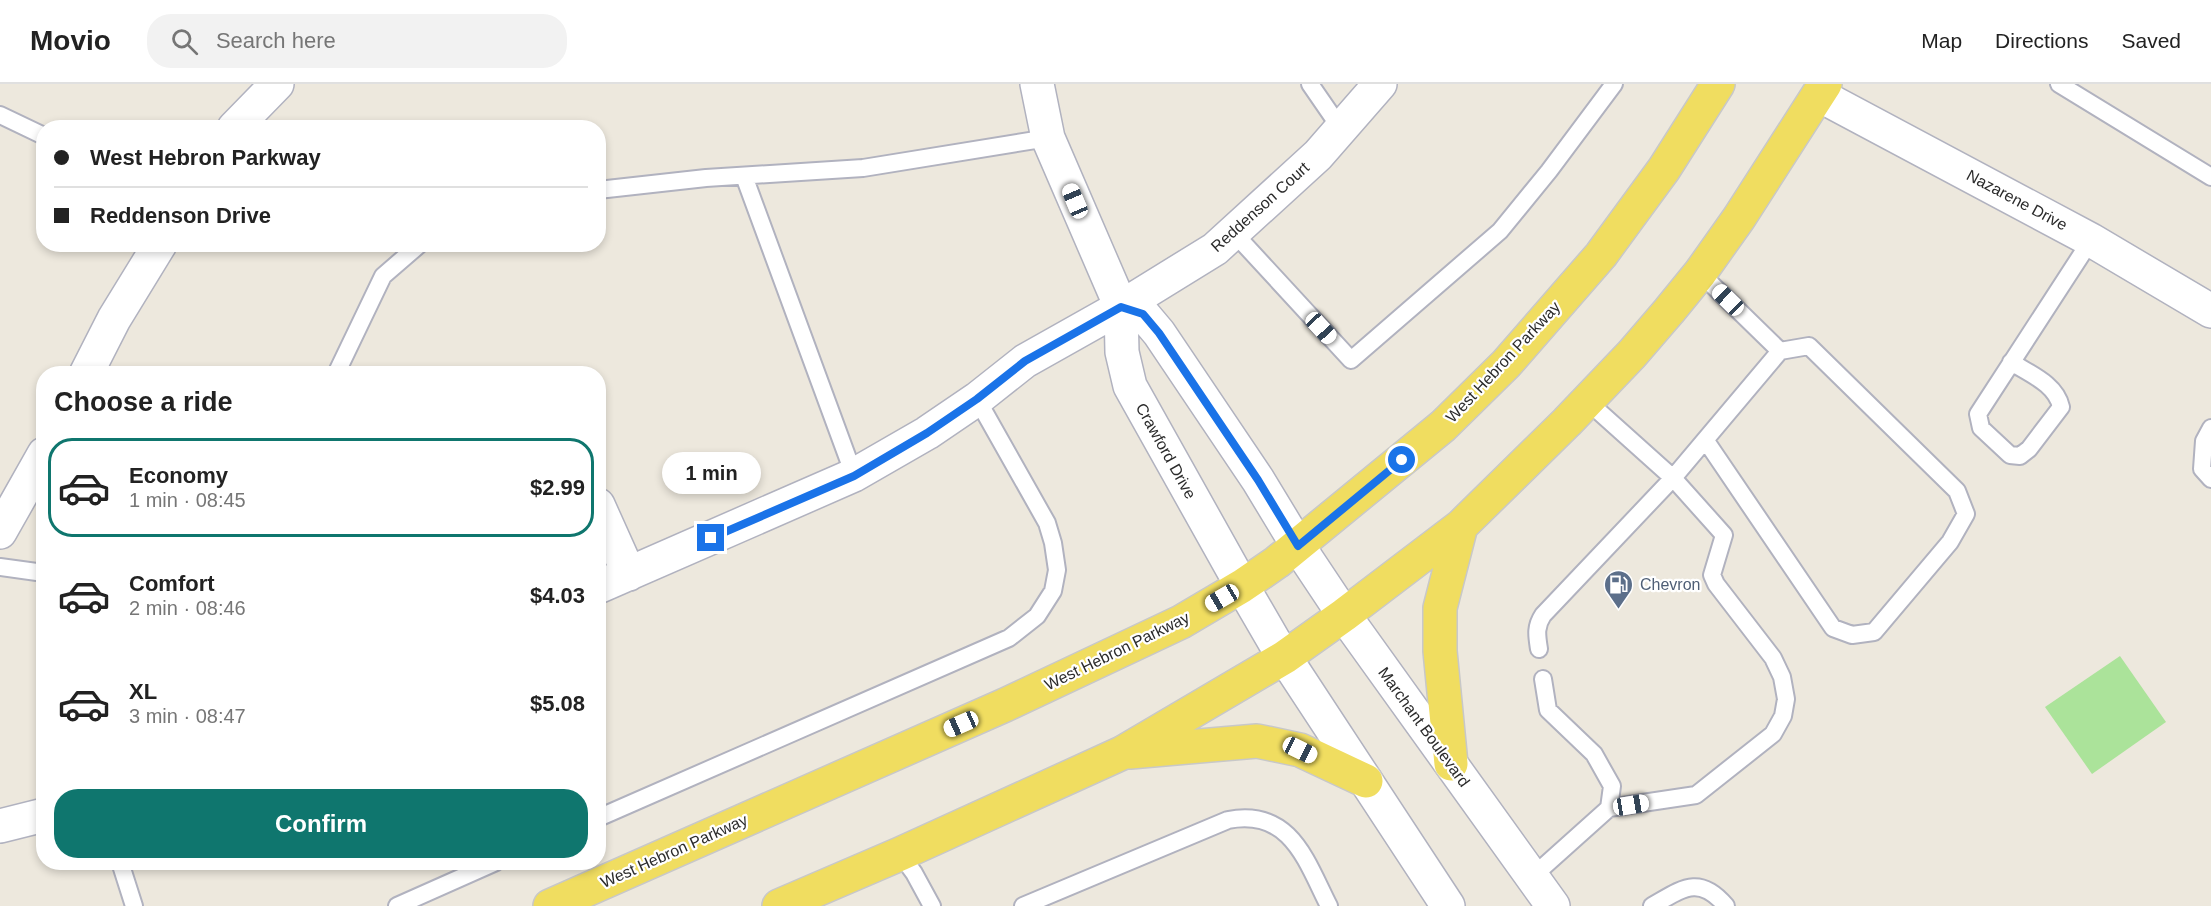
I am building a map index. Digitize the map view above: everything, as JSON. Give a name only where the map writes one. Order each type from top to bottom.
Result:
[{"type":"main road","name":"West Hebron Parkway","points":[[550,906],[1005,705],[1181,621],[1242,586],[1298,546],[1443,426],[1506,364],[1600,255],[1664,170],[1718,84]]},
{"type":"main road","points":[[779,906],[900,854],[1122,753],[1285,657],[1461,526],[1632,354],[1700,273],[1739,218],[1822,89]]},
{"type":"main road","points":[[1451,764],[1440,651],[1440,608],[1461,526]]},
{"type":"main road","points":[[1122,753],[1257,741],[1300,750],[1366,781]]},
{"type":"street","points":[[242,120],[277,84]]},
{"type":"street","name":"Crawford Drive","points":[[1037,84],[1048,138],[1121,307],[1122,352],[1130,386],[1242,586]]},
{"type":"street","name":"Reddenson Court","points":[[606,584],[854,476],[927,433],[977,399],[1025,361],[1121,307],[1215,249],[1318,155],[1380,84]]},
{"type":"street","name":"Nazarene Drive","points":[[1822,89],[2091,240],[2211,311]]},
{"type":"street","points":[[90,366],[114,319],[155,252]]},
{"type":"street","points":[[1121,307],[1143,314],[1159,333],[1258,480],[1298,546]]},
{"type":"street","points":[[0,532],[36,468]]},
{"type":"street","points":[[606,523],[629,574]]},
{"type":"street","name":"Marchant Boulevard","points":[[1298,546],[1344,615],[1553,906]]},
{"type":"street","points":[[1242,586],[1285,657],[1448,906]]},
{"type":"street","points":[[0,826],[36,817]]},
{"type":"lane","points":[[1310,84],[1341,129]]},
{"type":"lane","points":[[1233,232],[1351,360],[1500,231],[1549,171],[1614,84]]},
{"type":"lane","points":[[2059,84],[2211,177]]},
{"type":"lane","points":[[0,115],[36,132]]},
{"type":"lane","points":[[606,189],[744,176],[863,168],[1048,138]]},
{"type":"lane","points":[[744,176],[854,476]]},
{"type":"lane","points":[[2011,362],[2050,387],[2059,396],[2061,407],[2029,449],[2020,456],[2010,455],[1981,428],[1978,414],[2011,362],[2091,240]]},
{"type":"lane","points":[[340,366],[383,276],[411,252]]},
{"type":"lane","points":[[1700,273],[1780,351]]},
{"type":"lane","points":[[1539,649],[1537,630],[1543,615],[1673,478],[1780,351],[1809,346],[1957,490],[1966,514],[1950,542],[1874,632],[1852,635],[1833,628],[1706,441]]},
{"type":"lane","points":[[606,814],[1009,638],[1037,616],[1053,591],[1057,570],[1053,543],[1047,523],[977,399]]},
{"type":"lane","points":[[1532,877],[1609,808],[1696,795],[1773,734],[1783,716],[1786,699],[1782,677],[1773,658],[1725,598],[1712,575],[1725,535],[1673,478],[1586,400]]},
{"type":"lane","points":[[2211,429],[2204,441],[2202,469],[2211,479]]},
{"type":"lane","points":[[0,567],[36,572]]},
{"type":"lane","points":[[1543,680],[1548,710],[1594,754],[1612,786],[1609,808]]},
{"type":"lane","points":[[1023,906],[1228,820],[1243,817],[1274,825],[1292,838],[1299,847],[1329,906]]},
{"type":"lane","points":[[900,854],[914,873],[932,906]]},
{"type":"lane","points":[[123,870],[134,906]]},
{"type":"lane","points":[[397,906],[478,870]]},
{"type":"lane","points":[[1652,906],[1686,887],[1701,887],[1715,893],[1726,906]]},
{"type":"green space","points":[[2120,656],[2166,722],[2092,774],[2045,707]]},
{"type":"place","name":"Chevron","points":[[1619,610]]},
{"type":"route","points":[[711,538],[854,476],[927,433],[977,399],[1025,361],[1121,307],[1143,314],[1159,333],[1258,480],[1298,546],[1402,460]]}]
